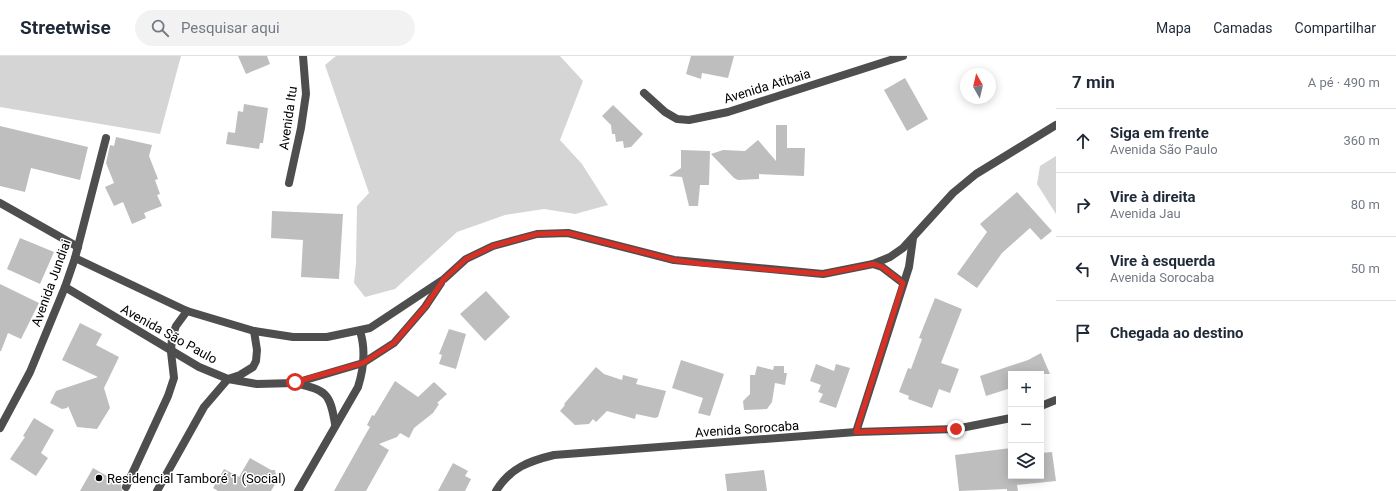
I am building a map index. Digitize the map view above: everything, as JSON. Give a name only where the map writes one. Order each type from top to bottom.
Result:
[{"type":"street","name":"Avenida Itu","points":[[289,183],[301,128],[306,94],[303,56]]},
{"type":"street","name":"Avenida Atibaia","points":[[644,93],[665,112],[677,118],[689,120],[728,112],[903,56]]},
{"type":"street","name":"Avenida São Paulo","points":[[75,258],[187,311],[254,331],[293,337],[327,337],[370,328],[444,279],[466,259],[493,246],[537,234],[568,233],[674,260],[703,264],[823,274],[874,264],[890,257],[903,248],[953,193],[976,174],[1056,125]]},
{"type":"street","name":"Avenida Jundiai","points":[[0,428],[30,372],[65,287],[75,258],[106,138]]},
{"type":"street","points":[[0,203],[78,247]]},
{"type":"street","points":[[856,432],[909,267],[913,238]]},
{"type":"street","points":[[874,264],[882,267],[903,283]]},
{"type":"street","name":"Avenida São Paulo","points":[[65,287],[171,352],[199,367],[228,379],[257,384],[295,382],[363,363],[394,343],[425,307],[444,279]]},
{"type":"street","points":[[126,487],[168,396],[174,378],[171,352],[176,326],[187,311]]},
{"type":"street","points":[[157,491],[204,407],[228,379],[247,371],[256,361],[257,350],[254,331]]},
{"type":"street","points":[[298,491],[335,424],[351,400],[361,376],[364,351],[360,331]]},
{"type":"street","points":[[295,382],[321,390],[328,397],[335,424]]},
{"type":"street","points":[[1044,405],[1056,400]]},
{"type":"street","name":"Avenida Sorocaba","points":[[496,491],[514,470],[532,460],[554,455],[856,432],[956,429],[1008,419]]},
{"type":"shaded area","points":[[0,56],[181,56],[160,134],[0,107]]},
{"type":"shaded area","points":[[336,56],[560,56],[583,81],[560,140],[582,164],[608,205],[575,214],[544,209],[505,215],[457,232],[395,289],[365,297],[354,283],[356,263],[357,206],[369,193],[325,65]]},
{"type":"shaded area","points":[[1056,156],[1056,214],[1037,184],[1040,166]]},
{"type":"building","points":[[238,56],[267,56],[270,64],[246,74]]},
{"type":"building","points":[[691,56],[734,56],[728,78],[702,73],[701,79],[686,74]]},
{"type":"building","points":[[905,78],[928,119],[907,131],[884,90]]},
{"type":"building","points":[[244,104],[268,108],[263,143],[260,143],[259,149],[226,144],[228,132],[235,133],[238,111],[243,112]]},
{"type":"building","points":[[613,105],[643,134],[631,147],[624,148],[623,141],[616,142],[615,134],[612,134],[611,125],[602,116]]},
{"type":"building","points":[[776,125],[787,125],[787,148],[805,148],[804,176],[759,174],[759,179],[738,180],[734,178],[711,154],[723,150],[745,151],[758,140],[776,161]]},
{"type":"building","points":[[0,126],[88,147],[80,180],[31,168],[25,192],[0,186]]},
{"type":"building","points":[[116,137],[152,145],[149,156],[158,179],[155,180],[160,194],[157,195],[162,206],[144,213],[146,218],[132,224],[123,202],[114,206],[105,187],[114,183],[106,163],[110,145],[114,146]]},
{"type":"building","points":[[681,150],[710,151],[709,185],[700,185],[698,206],[689,206],[682,177],[669,176],[681,168]]},
{"type":"building","points":[[1017,192],[1052,231],[1041,240],[1030,228],[1002,253],[977,288],[957,274],[987,232],[980,224]]},
{"type":"building","points":[[272,211],[343,214],[339,279],[301,277],[303,240],[271,238]]},
{"type":"building","points":[[20,238],[54,252],[40,284],[7,269]]},
{"type":"building","points":[[0,284],[39,303],[21,339],[8,333],[1,351],[0,351]]},
{"type":"building","points":[[486,291],[510,317],[485,341],[460,314]]},
{"type":"building","points":[[935,298],[962,309],[941,363],[959,369],[950,393],[939,389],[932,408],[908,399],[909,396],[899,392],[908,368],[911,369],[922,339],[919,338]]},
{"type":"building","points":[[80,323],[102,334],[96,345],[119,357],[104,388],[110,408],[97,429],[77,427],[68,406],[67,408],[62,409],[50,403],[56,391],[98,377],[62,360]]},
{"type":"building","points":[[449,329],[466,334],[456,369],[439,364],[442,355],[439,354]]},
{"type":"building","points":[[1041,353],[1050,374],[1044,374],[1044,371],[1008,371],[1008,389],[986,396],[980,376],[1028,360]]},
{"type":"building","points":[[681,360],[724,374],[710,416],[698,413],[703,398],[672,388]]},
{"type":"building","points":[[816,364],[834,371],[836,364],[850,368],[836,408],[819,402],[823,394],[818,392],[821,385],[810,381]]},
{"type":"building","points":[[757,366],[773,370],[774,366],[784,366],[784,373],[787,373],[785,385],[775,383],[772,402],[767,409],[744,410],[743,401],[750,394],[750,375],[755,375]]},
{"type":"building","points":[[596,367],[604,374],[622,380],[623,375],[638,379],[636,384],[666,391],[658,417],[655,418],[636,414],[635,419],[607,411],[596,422],[593,419],[589,424],[575,425],[560,411],[565,405],[564,404]]},
{"type":"building","points":[[395,381],[418,397],[434,382],[447,394],[437,403],[439,404],[433,413],[414,428],[409,438],[400,433],[397,437],[379,444],[389,450],[366,491],[334,491],[370,427],[367,425],[372,415],[374,416]]},
{"type":"building","points":[[34,418],[54,430],[41,453],[48,458],[36,476],[10,459],[25,437],[23,436]]},
{"type":"building","points":[[1008,448],[1008,479],[1044,479],[1044,453],[1052,452],[1056,481],[1017,485],[1018,491],[1007,491],[1007,489],[959,491],[955,455]]},
{"type":"building","points":[[250,458],[271,470],[275,470],[277,481],[271,491],[218,491],[213,488],[224,469],[239,477]]},
{"type":"building","points":[[453,463],[468,471],[465,476],[471,479],[465,491],[438,491]]},
{"type":"building","name":"Residencial Tamboré 1 (Social)","points":[[93,468],[121,484],[122,491],[80,491]]},
{"type":"building","points":[[764,470],[767,491],[727,491],[725,474]]},
{"type":"place","name":"Residencial Tamboré 1 (Social)","points":[[99,478]]},
{"type":"route","points":[[295,382],[363,363],[394,343],[425,307],[444,279],[466,259],[493,246],[537,234],[568,233],[674,260],[703,264],[823,274],[874,264],[882,267],[903,283],[856,432],[956,429]]}]
